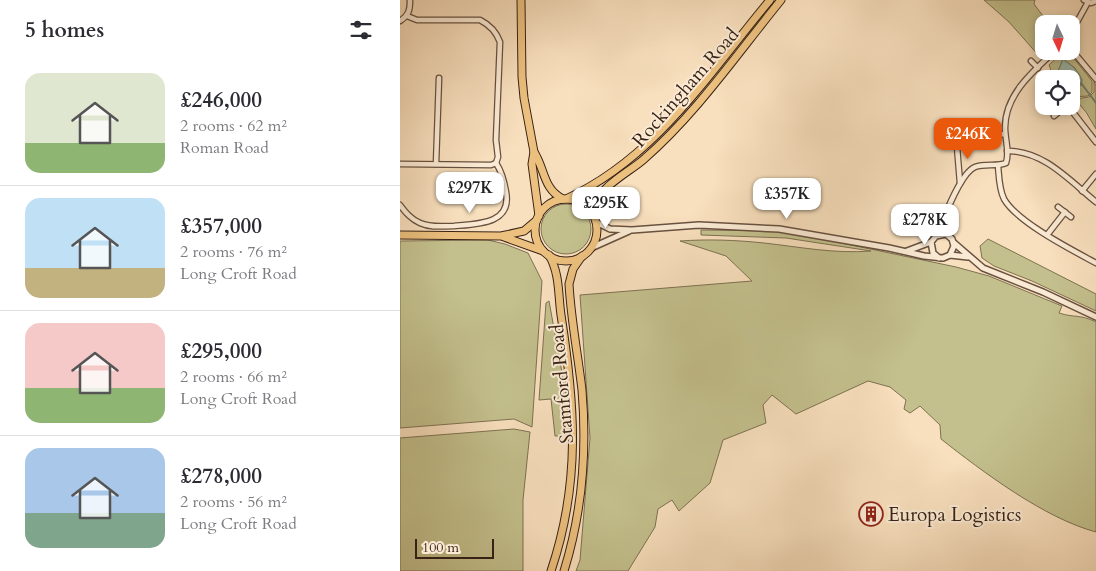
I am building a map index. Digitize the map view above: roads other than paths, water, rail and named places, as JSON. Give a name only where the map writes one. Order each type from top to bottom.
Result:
[{"type":"main road","points":[[521,0],[523,91],[534,152],[532,164],[538,218],[536,227],[537,241],[547,254]]},
{"type":"main road","name":"Rockingham Road","points":[[565,199],[596,184],[650,142],[694,94],[770,0]]},
{"type":"main road","name":"Rockingham Road","points":[[592,214],[593,205],[598,196],[653,151],[674,130],[781,0]]},
{"type":"main road","points":[[501,236],[562,260],[582,256],[591,248],[597,233],[596,222],[592,214],[581,203],[554,195],[550,190],[540,162],[534,152]]},
{"type":"main road","points":[[400,235],[501,236],[524,232],[549,204],[565,199]]},
{"type":"main road","name":"Stamford Road","points":[[547,254],[556,272],[571,380],[574,422],[569,499],[552,571]]},
{"type":"main road","name":"Stamford Road","points":[[564,571],[578,503],[584,456],[582,390],[569,284],[573,269],[582,256]]},
{"type":"street","points":[[400,20],[408,16],[410,0]]},
{"type":"street","points":[[1080,15],[1086,1],[1096,2]]},
{"type":"street","points":[[400,205],[409,217],[421,224],[434,226],[463,225],[492,220],[500,216],[506,210],[507,198],[502,173],[496,163],[498,158],[496,140],[500,42],[496,32],[488,24],[480,20],[417,20],[408,16]]},
{"type":"street","points":[[906,251],[931,242],[937,235],[960,184],[965,176],[975,167],[1006,163],[1008,151],[1005,121],[1011,100],[1018,89],[1046,60]]},
{"type":"street","points":[[1080,60],[1096,79]]},
{"type":"street","points":[[1031,61],[1038,68]]},
{"type":"street","points":[[1091,73],[1096,69]]},
{"type":"street","points":[[436,164],[439,78]]},
{"type":"street","points":[[1074,115],[1096,142]]},
{"type":"street","points":[[960,184],[957,148],[962,139],[1005,134]]},
{"type":"street","points":[[1008,151],[1037,156],[1096,202]]},
{"type":"street","points":[[400,164],[491,165],[496,163]]},
{"type":"street","points":[[998,165],[1000,190],[1008,205],[1047,235],[1096,264]]},
{"type":"street","points":[[1082,191],[1096,174]]},
{"type":"street","points":[[1058,207],[1071,217]]},
{"type":"street","points":[[1047,235],[1065,212]]},
{"type":"street","points":[[946,216],[950,237],[954,243],[969,258],[983,268],[1043,292],[1096,317]]},
{"type":"street","points":[[596,222],[610,228],[632,230],[680,225],[753,226],[804,232],[924,256],[939,258],[950,255],[969,258]]},
{"type":"street","points":[[591,248],[632,230]]},
{"type":"street","points":[[937,235],[946,234],[950,237]]},
{"type":"street","points":[[931,242],[931,250],[939,258]]},
{"type":"street","points":[[950,255],[954,250],[954,243]]},
{"type":"waterway","points":[[1081,83],[1096,103]]},
{"type":"place","name":"Europa Logistics","points":[[871,514]]}]
